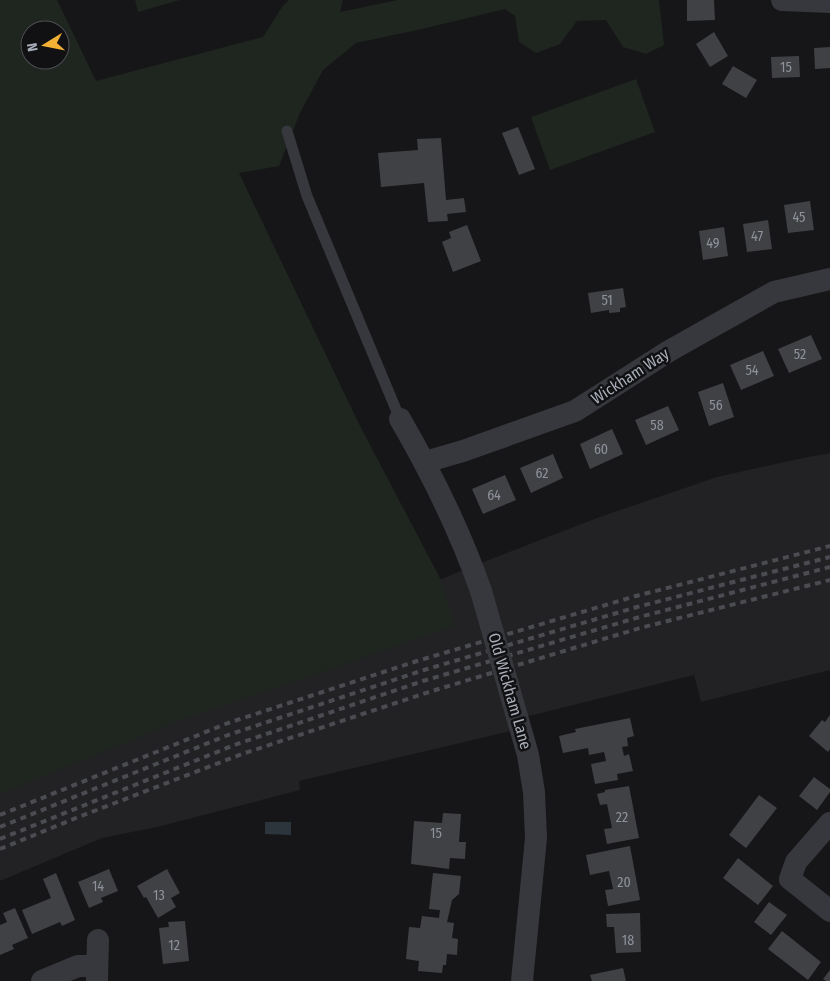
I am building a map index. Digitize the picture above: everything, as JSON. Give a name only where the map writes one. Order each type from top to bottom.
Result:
[{"type":"street","points":[[782,0],[830,2]]},
{"type":"street","name":"Wickham Way","points":[[425,462],[464,451],[575,412],[669,351],[774,292],[830,279]]},
{"type":"street","name":"Old Wickham Lane","points":[[400,419],[425,462],[472,565],[528,755],[534,792],[536,838],[522,981]]},
{"type":"street","points":[[830,823],[796,862],[790,879],[830,911]]},
{"type":"street","points":[[42,981],[78,966],[97,973],[98,940]]},
{"type":"lane","points":[[287,131],[307,196],[400,419]]},
{"type":"shaded area","points":[[0,0],[57,0],[67,20],[20,20],[20,70],[70,70],[70,27],[96,81],[263,37],[282,7],[289,0],[343,0],[340,12],[398,0],[659,0],[664,45],[646,54],[623,47],[606,20],[577,21],[560,44],[536,53],[519,42],[515,16],[505,9],[356,43],[323,70],[300,113],[279,166],[239,173],[359,424],[441,580],[455,626],[179,721],[0,794]]},
{"type":"shaded area","points":[[135,0],[180,0],[138,12]]},
{"type":"shaded area","points":[[636,79],[655,132],[550,170],[531,117]]},
{"type":"shaded area","points":[[830,453],[830,670],[701,702],[694,675],[529,716],[511,731],[299,781],[300,790],[157,827],[102,838],[0,881],[0,767],[463,570],[597,518],[717,477]]},
{"type":"shaded area","points":[[265,822],[291,822],[291,835],[265,834]]},
{"type":"building","points":[[687,0],[714,0],[715,20],[687,21]]},
{"type":"building","points":[[714,32],[728,56],[710,67],[696,44]]},
{"type":"building","points":[[830,47],[830,68],[815,69],[814,48]]},
{"type":"building","points":[[799,56],[800,77],[772,78],[771,57]]},
{"type":"building","points":[[733,66],[757,80],[746,98],[722,84]]},
{"type":"building","points":[[518,127],[535,169],[519,175],[502,133]]},
{"type":"building","points":[[441,138],[446,200],[464,198],[466,212],[447,214],[448,221],[428,222],[424,183],[381,187],[378,153],[418,150],[417,139]]},
{"type":"building","points":[[810,201],[814,230],[788,233],[784,205]]},
{"type":"building","points":[[768,220],[772,249],[747,252],[743,224]]},
{"type":"building","points":[[467,225],[481,261],[453,272],[442,242],[451,238],[449,232]]},
{"type":"building","points":[[724,227],[728,256],[703,260],[699,231]]},
{"type":"building","points":[[623,288],[626,307],[620,308],[620,312],[609,313],[609,310],[591,313],[588,293]]},
{"type":"building","points":[[811,335],[822,359],[789,373],[778,349]]},
{"type":"building","points":[[763,351],[774,376],[741,390],[730,365]]},
{"type":"building","points":[[723,383],[734,417],[709,426],[698,392]]},
{"type":"building","points":[[668,406],[679,430],[646,445],[635,420]]},
{"type":"building","points":[[612,429],[623,454],[590,469],[580,444]]},
{"type":"building","points":[[553,454],[563,478],[531,493],[520,468]]},
{"type":"building","points":[[505,475],[516,500],[483,514],[472,489]]},
{"type":"building","points":[[830,715],[830,749],[828,752],[809,736],[822,720],[825,722]]},
{"type":"building","points":[[630,718],[634,736],[627,738],[628,746],[622,747],[624,756],[629,754],[633,771],[617,774],[618,780],[595,784],[591,764],[606,761],[604,752],[589,755],[588,748],[563,753],[559,736],[576,732],[575,729]]},
{"type":"building","points":[[814,777],[830,789],[830,792],[817,810],[799,796]]},
{"type":"building","points":[[629,786],[639,838],[607,844],[604,829],[612,828],[607,804],[600,805],[597,794],[605,792],[605,790]]},
{"type":"building","points":[[759,795],[777,808],[746,848],[729,835]]},
{"type":"building","points":[[443,813],[461,814],[459,842],[466,842],[465,859],[450,858],[449,869],[411,864],[414,821],[442,823]]},
{"type":"building","points":[[630,846],[640,900],[608,906],[605,890],[613,889],[609,871],[590,875],[586,855]]},
{"type":"building","points":[[738,858],[773,886],[758,905],[723,878]]},
{"type":"building","points":[[109,869],[118,891],[101,898],[103,902],[89,908],[78,882]]},
{"type":"building","points":[[167,869],[180,893],[171,898],[176,907],[158,918],[137,886]]},
{"type":"building","points":[[56,873],[75,920],[62,926],[60,922],[32,934],[22,910],[51,898],[43,879]]},
{"type":"building","points":[[433,873],[461,876],[459,894],[452,900],[447,922],[454,923],[452,938],[458,939],[457,955],[447,954],[446,965],[443,965],[442,973],[418,971],[419,961],[406,959],[409,927],[420,928],[422,916],[439,918],[440,910],[429,909]]},
{"type":"building","points":[[769,902],[787,915],[771,935],[754,922]]},
{"type":"building","points":[[15,908],[28,938],[12,945],[14,949],[0,955],[0,925],[7,922],[3,913]]},
{"type":"building","points":[[640,913],[641,952],[616,953],[614,927],[607,927],[606,914]]},
{"type":"building","points":[[185,921],[189,961],[163,964],[159,928],[169,927],[168,922]]},
{"type":"building","points":[[782,931],[821,962],[808,980],[768,949]]},
{"type":"building","points":[[623,968],[626,981],[592,981],[590,975]]},
{"type":"building","points":[[830,970],[830,981],[826,981],[823,979]]},
{"type":"railway","points":[[0,815],[228,723],[417,661],[636,596],[830,546]]},
{"type":"railway","points":[[0,827],[228,735],[424,670],[637,607],[830,557]]},
{"type":"railway","points":[[0,839],[237,744],[423,681],[636,618],[830,567]]},
{"type":"railway","points":[[0,849],[242,754],[432,691],[640,628],[830,580]]}]
